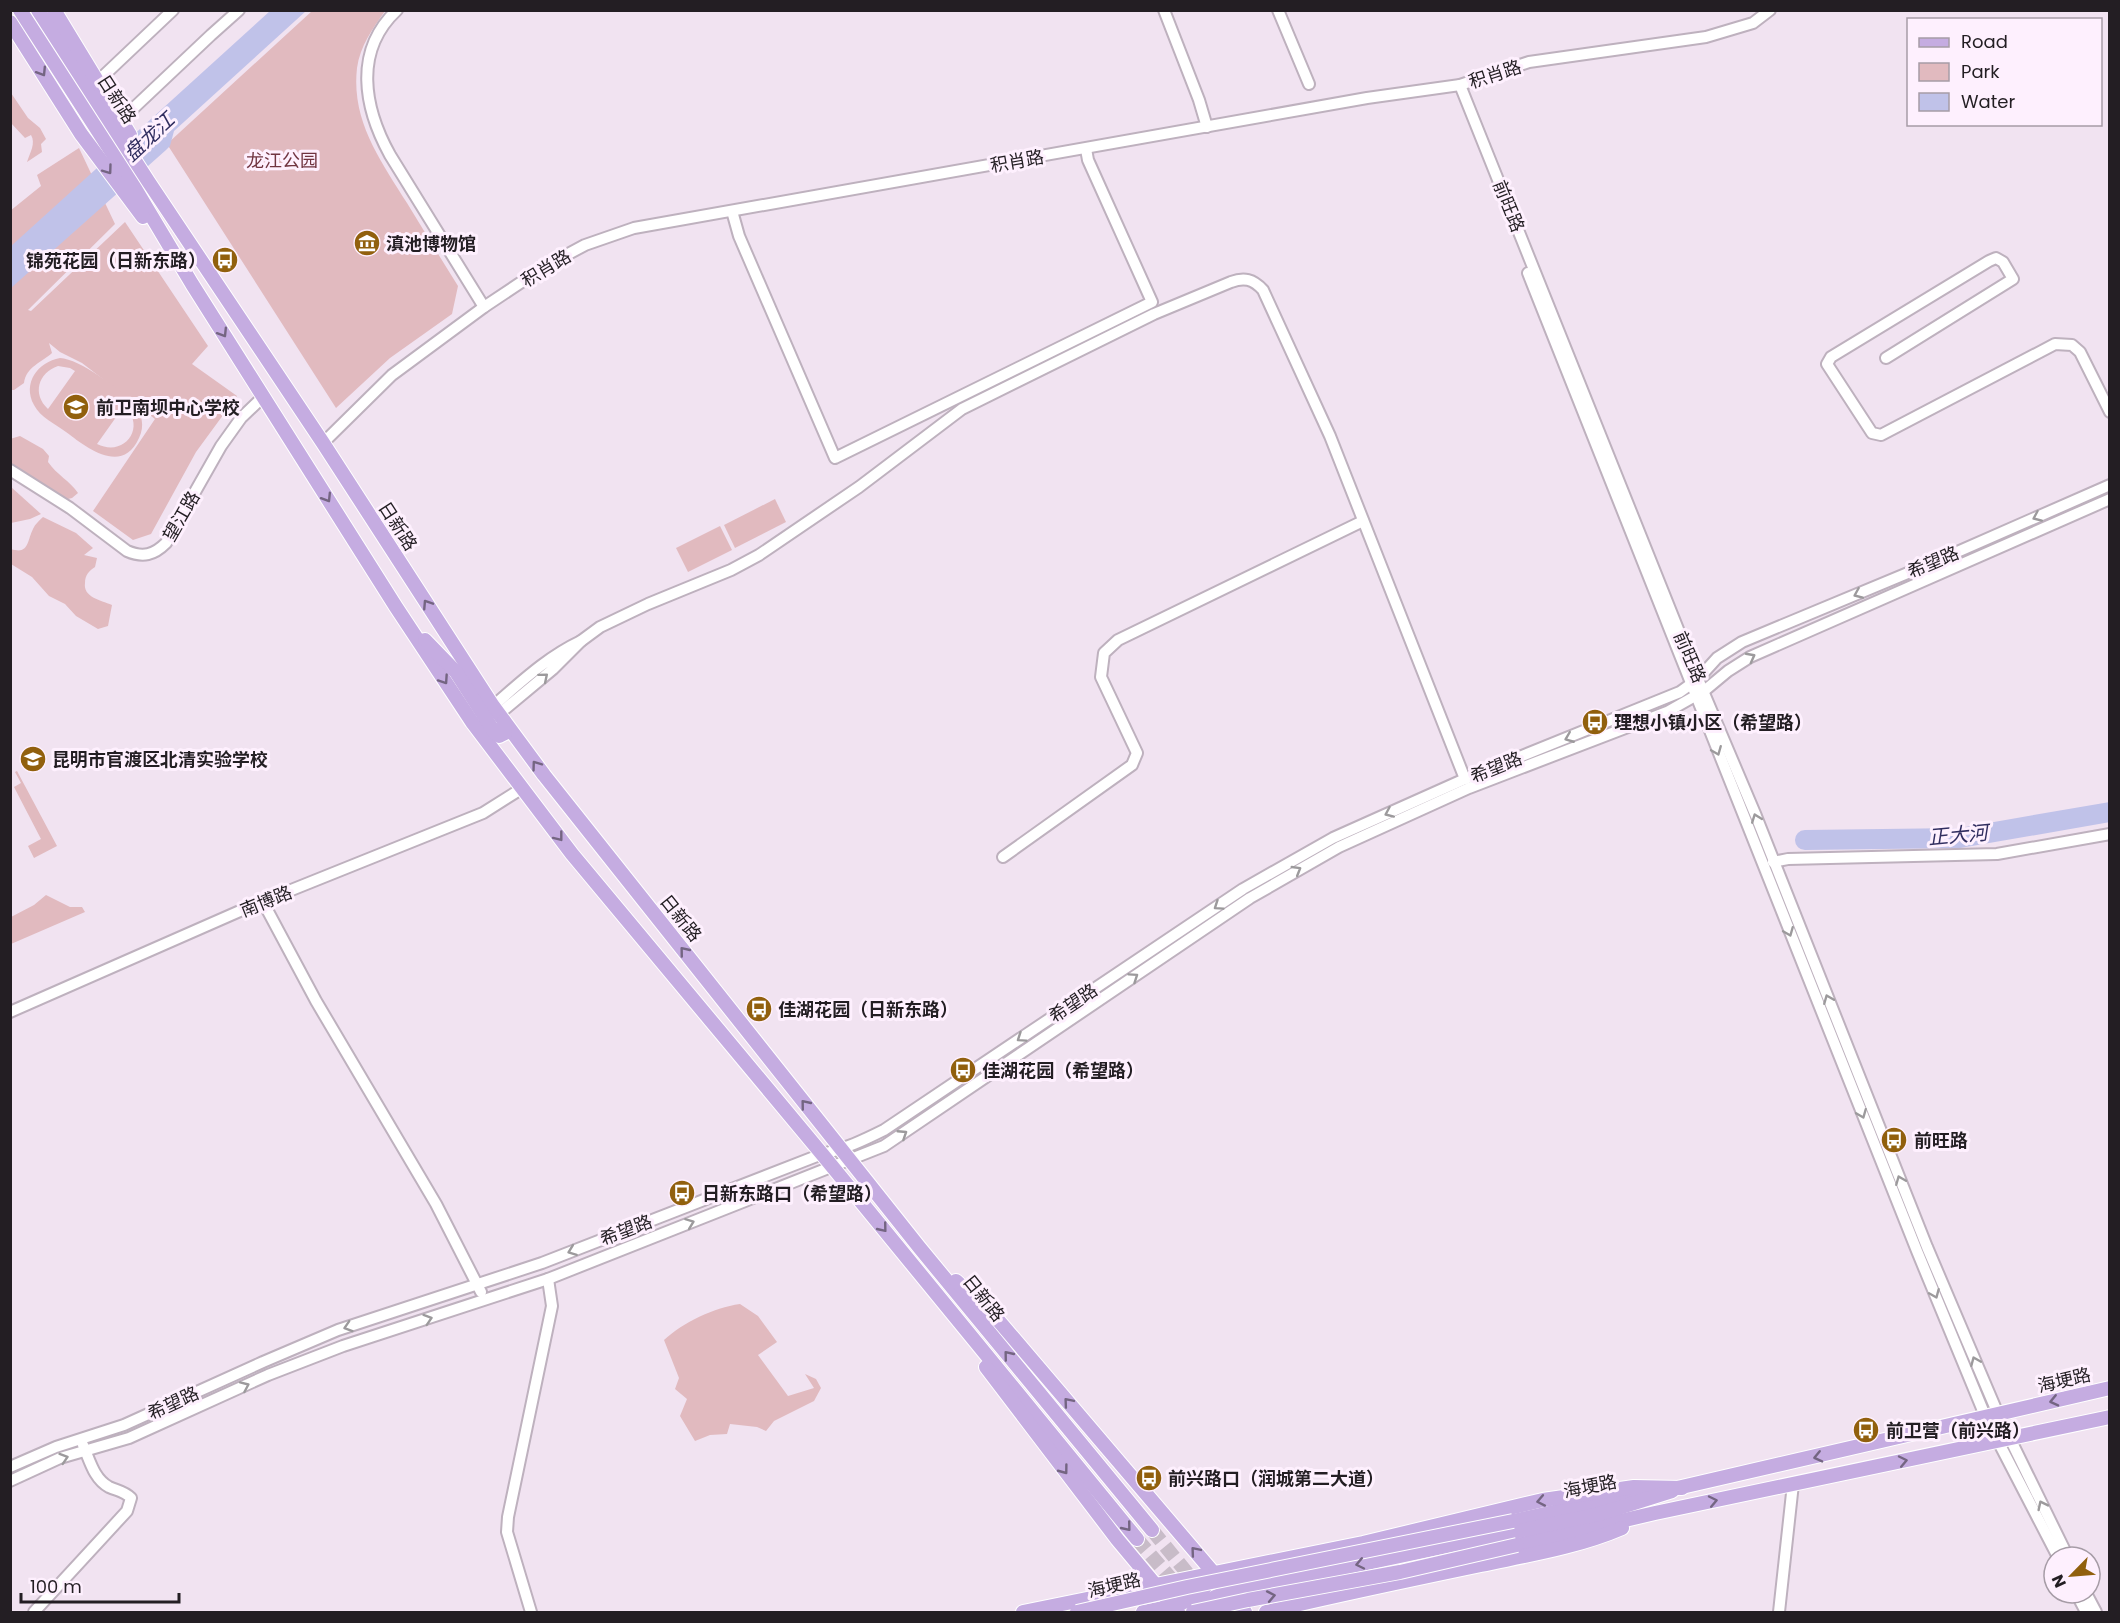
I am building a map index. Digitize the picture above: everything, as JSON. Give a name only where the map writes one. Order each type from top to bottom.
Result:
[{"type":"main road","name":"日新路","points":[[20,10],[102,136],[131,192],[192,284],[402,617],[472,722],[572,854],[918,1270],[1137,1539]]},
{"type":"main road","name":"日新路","points":[[38,10],[100,106],[117,123]]},
{"type":"main road","name":"日新路","points":[[54,10],[98,81],[117,123],[226,297],[498,714],[551,785],[919,1247],[1152,1530]]},
{"type":"main road","name":"日新路","points":[[10,22],[90,146],[131,192]]},
{"type":"main road","points":[[402,617],[456,672],[499,736],[505,733],[498,714]]},
{"type":"main road","points":[[919,1247],[998,1320],[1245,1612]]},
{"type":"main road","name":"日新路","points":[[918,1270],[999,1386],[1117,1539],[1176,1609]]},
{"type":"main road","name":"海埂路","points":[[1077,1612],[1585,1505],[1682,1488],[2109,1388]]},
{"type":"main road","points":[[1196,1612],[1400,1572],[1655,1513],[2109,1417]]},
{"type":"main road","points":[[1023,1612],[1363,1543],[1543,1500],[1635,1487],[1682,1488]]},
{"type":"main road","points":[[1196,1612],[1214,1596],[1229,1592],[1599,1514],[1682,1488]]},
{"type":"main road","points":[[1266,1612],[1536,1553],[1605,1535],[1655,1513]]},
{"type":"main road","points":[[1143,1612],[1176,1609],[1199,1594],[1208,1584],[1213,1572]]},
{"type":"street","points":[[98,81],[173,10]]},
{"type":"street","points":[[117,123],[239,10]]},
{"type":"street","points":[[397,10],[377,37],[368,61],[367,86],[371,115],[378,134],[390,155],[484,307]]},
{"type":"street","points":[[1164,10],[1199,100],[1207,127]]},
{"type":"street","points":[[1278,10],[1309,84]]},
{"type":"street","name":"积肖路","points":[[323,443],[392,375],[484,307],[544,267],[585,245],[634,228],[1367,98],[1457,86],[1529,62],[1706,37],[1753,23],[1770,10]]},
{"type":"street","name":"前旺路","points":[[1457,86],[1695,682],[1773,862],[1992,1416]]},
{"type":"street","points":[[732,211],[739,236],[835,458],[1152,302],[1088,160],[1086,149]]},
{"type":"street","points":[[1887,358],[2013,279],[2003,262],[1996,258],[1831,357],[1827,364],[1872,433],[1881,435],[2055,344],[2072,345],[2080,352],[2109,412]]},
{"type":"street","points":[[498,714],[600,627],[759,555],[859,488],[962,409],[1154,314],[1241,279],[1253,282],[1263,290],[1330,436],[1465,779]]},
{"type":"street","name":"望江路","points":[[10,470],[70,508],[127,551],[137,555],[149,555],[158,551],[166,543],[221,446],[241,418],[262,397]]},
{"type":"street","name":"希望路","points":[[10,1467],[56,1447],[124,1425],[338,1330],[478,1286],[542,1263],[822,1154],[842,1149],[884,1130],[1243,889],[1300,855],[1465,779],[1658,702],[1695,682],[1717,658],[1742,642],[1939,560],[2109,485]]},
{"type":"street","name":"希望路","points":[[10,1481],[60,1458],[129,1438],[268,1375],[343,1346],[548,1279],[884,1146],[1250,898],[1307,864],[1469,788],[1667,712],[1700,694],[1728,671],[1750,657],[2109,499]]},
{"type":"street","points":[[2066,504],[2071,516]]},
{"type":"street","points":[[1003,857],[1132,765],[1137,753],[1101,676],[1104,653],[1118,640],[1363,521]]},
{"type":"street","name":"前旺路","points":[[1700,694],[1908,1229],[2052,1545]]},
{"type":"street","name":"南博路","points":[[10,1012],[263,902],[483,813],[521,789]]},
{"type":"street","points":[[1773,862],[1788,859],[1997,854],[2109,834]]},
{"type":"street","points":[[263,902],[316,1001],[436,1204],[484,1301]]},
{"type":"street","points":[[531,1612],[507,1532],[508,1516],[552,1306],[548,1279]]},
{"type":"street","points":[[34,1612],[127,1511],[131,1498],[125,1492],[111,1488],[98,1479],[81,1439]]},
{"type":"street","name":"前旺路","points":[[2003,1439],[2061,1545]]},
{"type":"street","points":[[1779,1612],[1793,1484]]},
{"type":"green space","name":"龙江公园","points":[[312,11],[385,11],[361,52],[357,68],[356,87],[363,123],[378,156],[458,286],[452,314],[390,358],[336,408],[167,144]]},
{"type":"green space","points":[[11,93],[28,118],[40,128],[46,139],[41,144],[42,152],[27,162],[33,141],[31,135],[25,138],[11,123]]},
{"type":"green space","points":[[79,148],[115,224],[28,310],[31,311],[125,222],[208,346],[192,364],[237,396],[196,452],[151,534],[133,540],[93,511],[155,419],[82,363],[60,352],[49,343],[52,353],[31,369],[24,383],[12,390],[10,211],[41,186],[37,175]]},
{"type":"green space","points":[[60,358],[78,363],[134,403],[141,416],[142,425],[141,434],[132,449],[123,455],[114,457],[93,451],[40,413],[31,397],[31,382],[39,369],[52,360]],"holes":[[[58,366],[75,371],[48,409],[40,397],[40,385],[46,374]],[[124,406],[131,414],[133,422],[130,438],[116,447],[97,444]]]},
{"type":"green space","points":[[20,436],[43,449],[49,456],[48,462],[78,493],[64,500],[11,466],[10,439]]},
{"type":"green space","points":[[11,487],[41,514],[11,523]]},
{"type":"green space","points":[[775,499],[786,522],[735,548],[724,525]]},
{"type":"green space","points":[[43,517],[76,533],[93,548],[84,555],[97,558],[95,567],[85,580],[85,588],[93,597],[112,605],[108,626],[98,629],[76,616],[65,604],[49,596],[32,577],[11,564],[11,549],[21,550],[26,546],[34,527]]},
{"type":"green space","points":[[720,526],[732,550],[688,572],[676,548]]},
{"type":"green space","points":[[17,771],[57,846],[34,858],[28,846],[41,839],[14,787],[21,783],[15,772]]},
{"type":"green space","points":[[46,895],[70,907],[82,907],[85,912],[11,944],[11,917],[34,905]]},
{"type":"green space","points":[[740,1304],[758,1316],[777,1342],[758,1355],[788,1396],[814,1388],[805,1374],[816,1379],[821,1388],[814,1401],[774,1421],[766,1431],[757,1427],[730,1424],[727,1434],[710,1435],[695,1441],[680,1416],[687,1399],[675,1389],[679,1378],[664,1340],[699,1317]]},
{"type":"water","name":"盘龙江","points":[[270,11],[306,11],[174,131],[170,146],[166,150],[11,288],[10,247]]},
{"type":"waterway","name":"正大河","points":[[1805,840],[1960,838],[2110,812]]},
{"type":"tunnel","points":[[1152,1530],[1197,1585]]},
{"type":"tunnel","points":[[1137,1539],[1179,1588]]},
{"type":"place","name":"滇池博物馆","points":[[367,243]]},
{"type":"place","name":"锦苑花园（日新东路）","points":[[225,260]]},
{"type":"place","name":"前卫南坝中心学校","points":[[76,407]]},
{"type":"place","name":"理想小镇小区（希望路）","points":[[1595,722]]},
{"type":"place","name":"昆明市官渡区北清实验学校","points":[[33,759]]},
{"type":"place","name":"佳湖花园（日新东路）","points":[[759,1009]]},
{"type":"place","name":"佳湖花园（希望路）","points":[[963,1070]]},
{"type":"place","name":"前旺路","points":[[1894,1140]]},
{"type":"place","name":"日新东路口（希望路）","points":[[682,1193]]},
{"type":"place","name":"前卫营（前兴路）","points":[[1866,1430]]},
{"type":"place","name":"前兴路口（润城第二大道）","points":[[1149,1478]]}]
